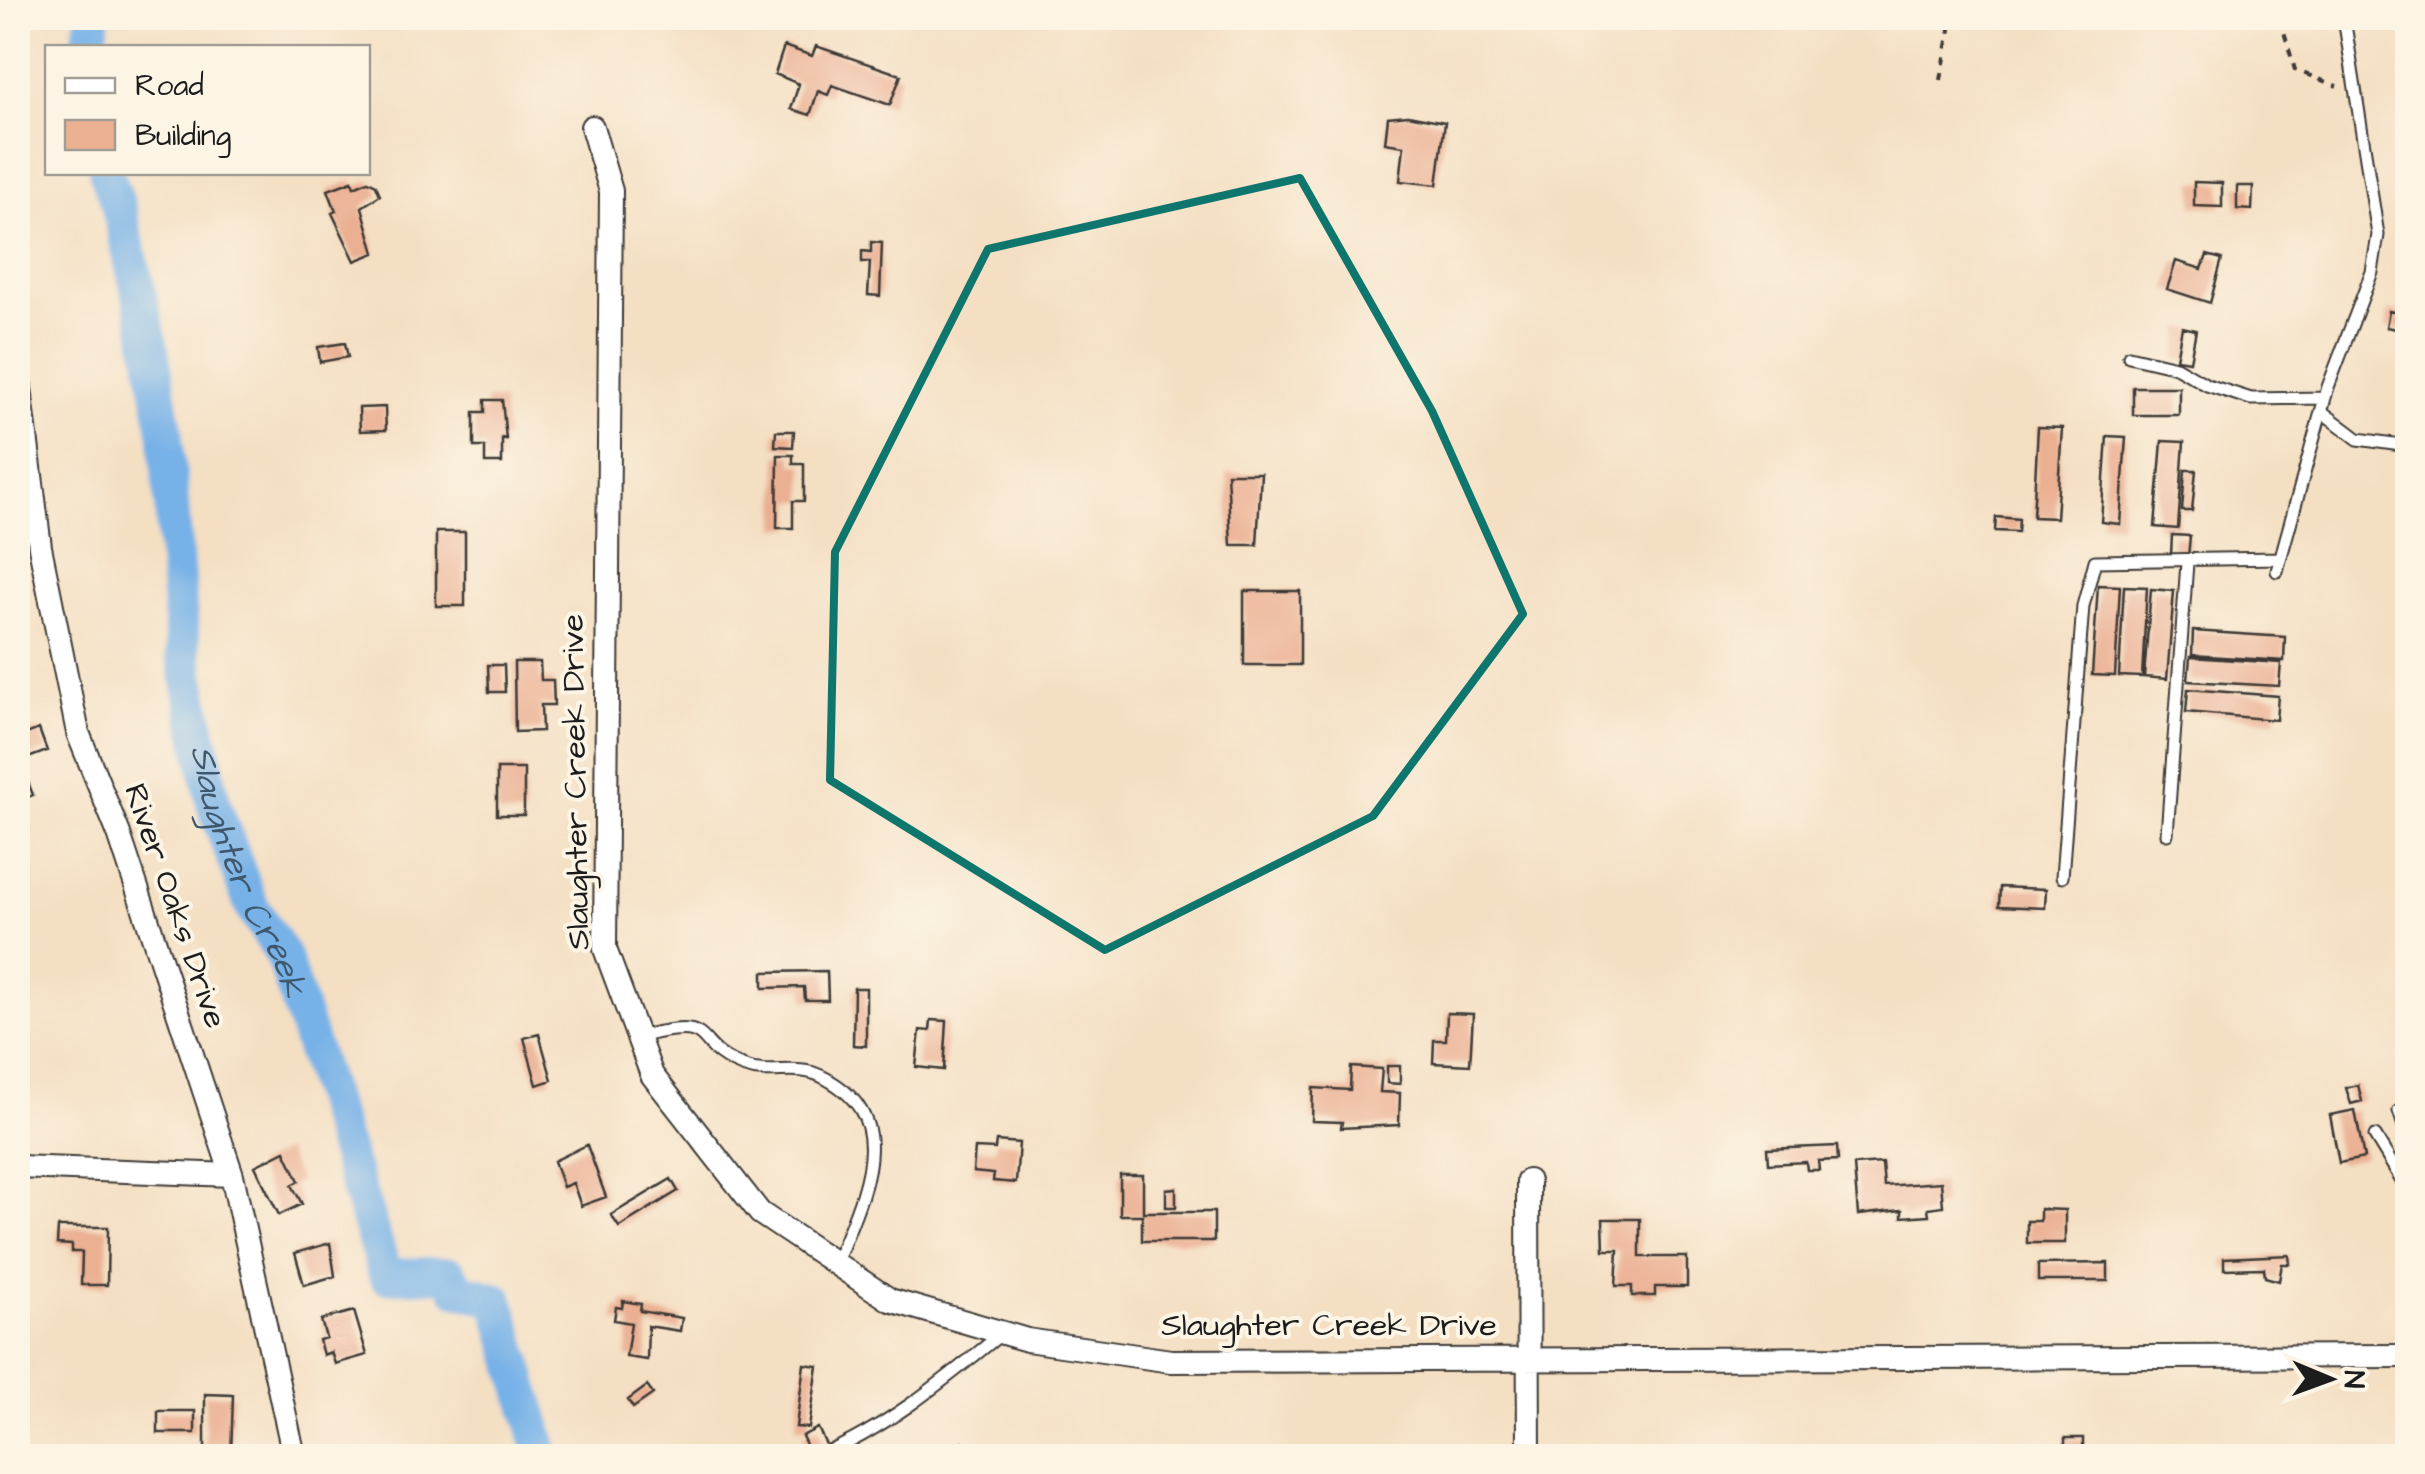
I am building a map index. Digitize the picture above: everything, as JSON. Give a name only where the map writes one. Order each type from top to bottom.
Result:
[{"type":"street","name":"Slaughter Creek Drive","points":[[592,126],[611,192],[605,950],[652,1075],[760,1213],[835,1264],[890,1300],[1001,1334],[1171,1361],[2408,1356]]},
{"type":"street","name":"River Oaks Drive","points":[[18,372],[40,547],[78,733],[119,834],[232,1175],[294,1456]]},
{"type":"street","points":[[18,1167],[232,1175]]},
{"type":"street","points":[[1528,1181],[1529,1456]]},
{"type":"lane","points":[[2062,877],[2089,572],[2095,561],[2106,558],[2279,565],[2323,405],[2372,272],[2378,236],[2344,18]]},
{"type":"lane","points":[[2129,356],[2176,367],[2207,385],[2251,399],[2323,405],[2358,439],[2408,446]]},
{"type":"lane","points":[[2167,834],[2187,562]]},
{"type":"lane","points":[[638,1037],[679,1026],[694,1028],[728,1059],[748,1068],[801,1070],[821,1075],[863,1111],[871,1124],[870,1162],[835,1264]]},
{"type":"lane","points":[[2399,1111],[2408,1138]]},
{"type":"lane","points":[[2375,1136],[2408,1190]]},
{"type":"lane","points":[[820,1456],[852,1442],[917,1401],[1001,1334]]},
{"type":"path","points":[[1941,80],[1952,18]]},
{"type":"path","points":[[2280,18],[2295,70],[2356,93]]},
{"type":"highlighted area","points":[[1300,178],[1432,411],[1523,614],[1373,816],[1105,950],[830,780],[835,552],[988,249]]},
{"type":"building","points":[[784,46],[812,56],[816,46],[901,75],[890,105],[832,85],[828,95],[818,91],[810,115],[791,109],[799,84],[775,74]]},
{"type":"building","points":[[1408,115],[1445,122],[1437,185],[1400,181],[1404,146],[1385,143],[1388,117]]},
{"type":"building","points":[[352,181],[354,187],[368,181],[376,185],[380,195],[362,207],[375,253],[355,261],[332,213],[336,211],[328,190]]},
{"type":"building","points":[[2194,182],[2222,183],[2222,207],[2194,206]]},
{"type":"building","points":[[2237,186],[2253,186],[2252,210],[2237,209]]},
{"type":"building","points":[[871,242],[882,243],[880,296],[868,295],[870,262],[862,262],[862,251],[871,252]]},
{"type":"building","points":[[2207,255],[2222,259],[2210,303],[2167,289],[2176,261],[2202,269]]},
{"type":"building","points":[[2389,311],[2408,315],[2406,331],[2386,327]]},
{"type":"building","points":[[2182,327],[2196,330],[2190,361],[2176,359]]},
{"type":"building","points":[[345,343],[348,357],[320,362],[318,347]]},
{"type":"building","points":[[2133,387],[2179,387],[2179,415],[2133,415]]},
{"type":"building","points":[[485,400],[502,400],[506,439],[502,438],[502,463],[485,463],[485,447],[474,447],[474,412],[485,412]]},
{"type":"building","points":[[385,407],[386,430],[360,431],[359,408]]},
{"type":"building","points":[[2038,427],[2062,428],[2056,518],[2033,517]]},
{"type":"building","points":[[776,431],[794,431],[793,447],[775,446]]},
{"type":"building","points":[[2107,436],[2126,437],[2120,524],[2101,522]]},
{"type":"building","points":[[2162,441],[2184,442],[2178,529],[2155,527]]},
{"type":"building","points":[[778,455],[793,455],[793,464],[804,464],[804,501],[793,501],[793,528],[777,528]]},
{"type":"building","points":[[2185,470],[2196,470],[2192,511],[2182,511]]},
{"type":"building","points":[[1227,473],[1261,473],[1257,545],[1231,545]]},
{"type":"building","points":[[1996,517],[2019,519],[2018,532],[1995,531]]},
{"type":"building","points":[[436,532],[465,532],[465,606],[436,606]]},
{"type":"building","points":[[2172,535],[2190,536],[2188,557],[2171,555]]},
{"type":"building","points":[[2098,585],[2120,586],[2115,676],[2092,675]]},
{"type":"building","points":[[2124,586],[2147,587],[2142,677],[2119,676]]},
{"type":"building","points":[[2151,589],[2174,591],[2167,679],[2144,677]]},
{"type":"building","points":[[1244,591],[1300,591],[1300,665],[1244,665]]},
{"type":"building","points":[[2193,631],[2285,637],[2284,661],[2192,655]]},
{"type":"building","points":[[2190,657],[2281,663],[2279,686],[2188,681]]},
{"type":"building","points":[[514,662],[540,662],[541,680],[553,680],[554,705],[541,705],[542,731],[515,732]]},
{"type":"building","points":[[488,665],[504,665],[505,692],[489,692]]},
{"type":"building","points":[[2188,689],[2278,696],[2276,720],[2186,712]]},
{"type":"building","points":[[39,729],[47,751],[20,761],[33,795],[18,801],[18,737]]},
{"type":"building","points":[[497,769],[524,769],[524,815],[497,815]]},
{"type":"building","points":[[2000,887],[2046,889],[2045,908],[1999,906]]},
{"type":"building","points":[[827,971],[828,1000],[805,1000],[804,987],[763,988],[763,972]]},
{"type":"building","points":[[854,988],[866,988],[866,1046],[853,1045]]},
{"type":"building","points":[[1447,1013],[1473,1014],[1470,1065],[1433,1063],[1434,1040],[1446,1040]]},
{"type":"building","points":[[931,1020],[947,1021],[944,1070],[916,1067],[920,1030],[930,1031]]},
{"type":"building","points":[[539,1034],[552,1080],[537,1085],[524,1038]]},
{"type":"building","points":[[1387,1066],[1400,1066],[1400,1084],[1387,1083]]},
{"type":"building","points":[[1351,1067],[1382,1069],[1380,1092],[1400,1093],[1399,1125],[1341,1128],[1342,1122],[1312,1121],[1313,1088],[1350,1090]]},
{"type":"building","points":[[2358,1085],[2362,1101],[2351,1104],[2346,1088]]},
{"type":"building","points":[[2355,1110],[2364,1158],[2339,1163],[2330,1115]]},
{"type":"building","points":[[996,1141],[1019,1143],[1016,1183],[993,1181],[994,1174],[973,1172],[975,1148],[995,1149]]},
{"type":"building","points":[[587,1145],[606,1197],[581,1206],[573,1183],[563,1187],[554,1161]]},
{"type":"building","points":[[1837,1146],[1838,1160],[1818,1161],[1819,1170],[1807,1170],[1806,1162],[1768,1164],[1767,1149]]},
{"type":"building","points":[[285,1151],[299,1181],[292,1185],[302,1204],[279,1215],[255,1166]]},
{"type":"building","points":[[1882,1163],[1884,1186],[1941,1182],[1943,1206],[1928,1208],[1929,1215],[1902,1217],[1902,1210],[1858,1215],[1854,1165]]},
{"type":"building","points":[[1120,1175],[1143,1175],[1143,1212],[1214,1212],[1214,1241],[1142,1241],[1142,1215],[1120,1215]]},
{"type":"building","points":[[671,1179],[678,1191],[619,1227],[611,1215]]},
{"type":"building","points":[[1176,1188],[1176,1207],[1166,1207],[1166,1189]]},
{"type":"building","points":[[2040,1209],[2065,1210],[2065,1243],[2027,1243],[2027,1221],[2040,1221]]},
{"type":"building","points":[[1603,1219],[1640,1219],[1640,1257],[1687,1257],[1687,1287],[1655,1287],[1655,1296],[1632,1296],[1632,1286],[1616,1286],[1618,1250],[1604,1250]]},
{"type":"building","points":[[58,1227],[108,1227],[107,1285],[81,1285],[82,1252],[72,1252],[72,1245],[57,1244]]},
{"type":"building","points":[[330,1243],[335,1276],[304,1285],[295,1253]]},
{"type":"building","points":[[2289,1255],[2290,1264],[2282,1264],[2279,1281],[2265,1277],[2264,1268],[2224,1269],[2224,1258]]},
{"type":"building","points":[[2108,1263],[2108,1281],[2038,1281],[2038,1264]]},
{"type":"building","points":[[623,1301],[641,1304],[640,1311],[682,1318],[680,1331],[648,1326],[647,1360],[626,1357],[631,1323],[614,1320],[616,1307],[622,1308]]},
{"type":"building","points":[[354,1311],[367,1355],[335,1364],[331,1352],[323,1355],[319,1340],[326,1338],[321,1320]]},
{"type":"building","points":[[804,1364],[818,1366],[809,1428],[796,1427]]},
{"type":"building","points":[[647,1386],[653,1394],[633,1408],[628,1400]]},
{"type":"building","points":[[205,1394],[233,1395],[231,1456],[205,1456]]},
{"type":"building","points":[[158,1411],[195,1411],[195,1433],[158,1433]]},
{"type":"building","points":[[818,1428],[826,1445],[810,1453],[802,1436]]},
{"type":"building","points":[[2065,1438],[2083,1438],[2083,1456],[2065,1456]]},
{"type":"building","points":[[962,1442],[971,1456],[939,1456]]},
{"type":"waterway","name":"Slaughter Creek","points":[[88,45],[93,18]]},
{"type":"waterway","name":"Slaughter Creek","points":[[107,175],[148,332],[166,433],[183,653],[214,805],[252,907],[283,956],[386,1276],[450,1274],[457,1289],[497,1300],[543,1456]]}]
